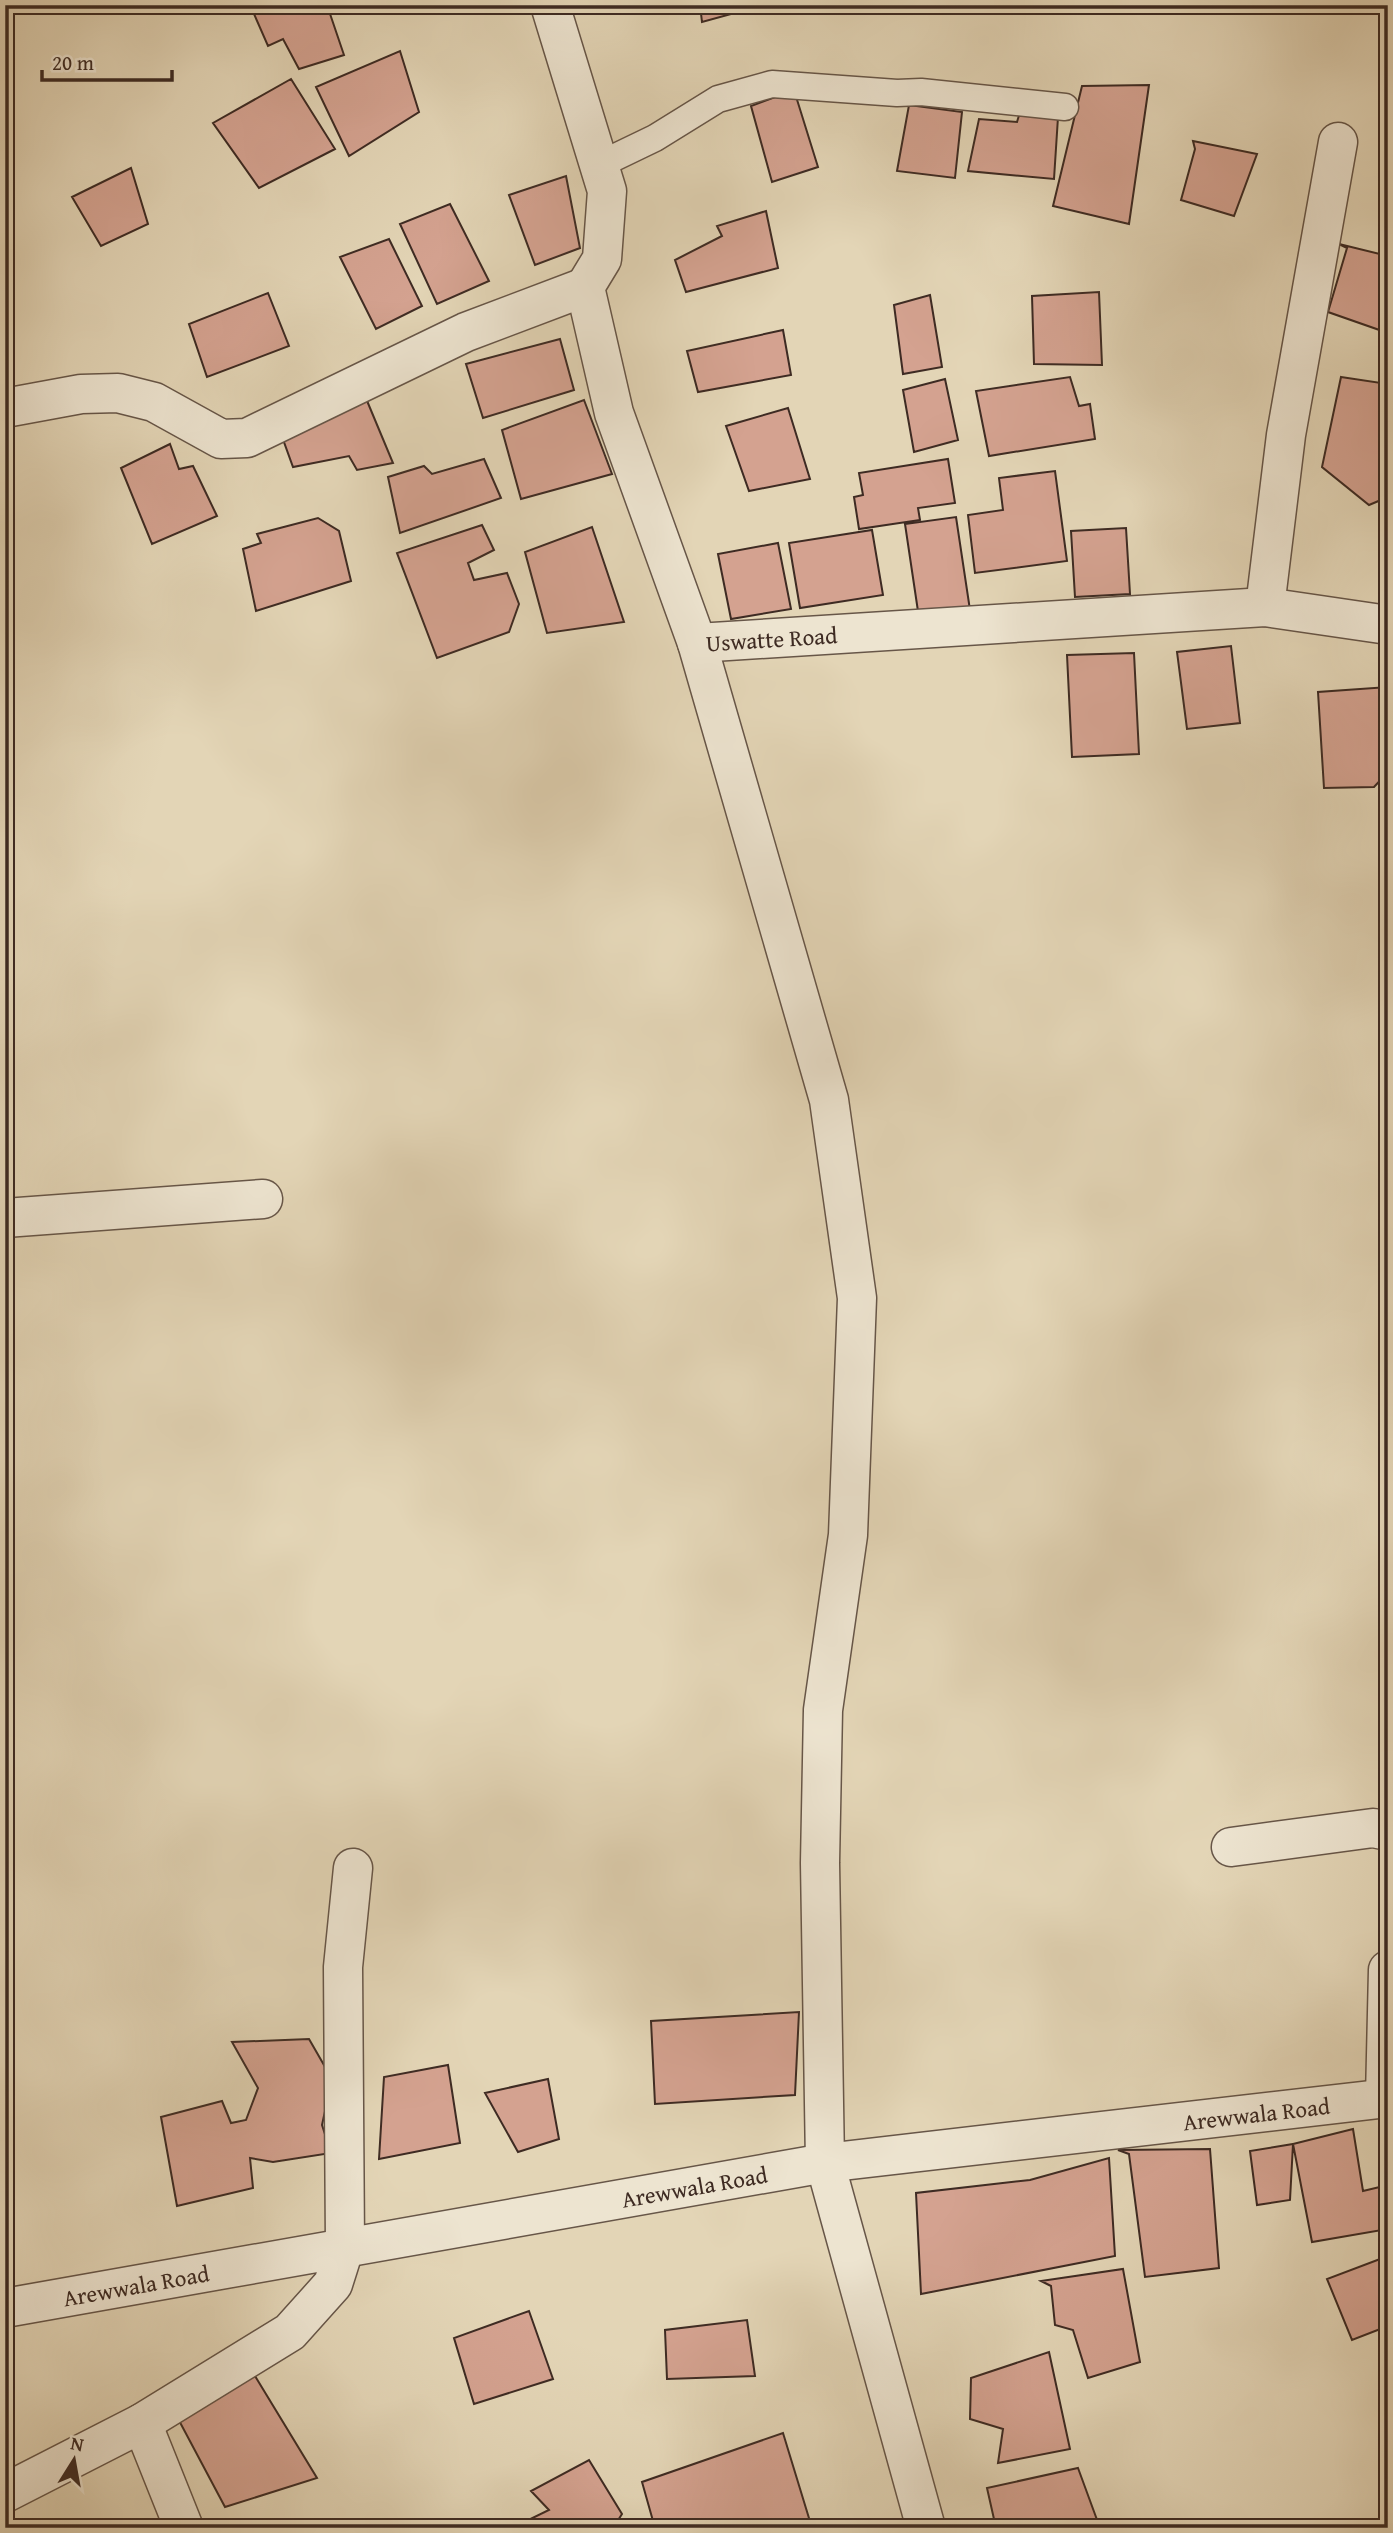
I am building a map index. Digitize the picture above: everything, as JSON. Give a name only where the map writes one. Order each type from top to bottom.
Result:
[{"type":"street","points":[[5,408],[81,394],[118,393],[154,402],[221,439],[247,438],[466,332],[585,287],[602,259],[607,191],[550,5]]},
{"type":"street","points":[[1265,607],[1286,435],[1338,142]]},
{"type":"street","name":"Uswatte Road","points":[[585,287],[614,413],[697,643],[1265,607],[1388,625]]},
{"type":"street","points":[[697,643],[829,1100],[856,1298],[848,1535],[823,1710],[820,1863],[825,2163],[926,2528]]},
{"type":"street","points":[[5,1218],[263,1199]]},
{"type":"street","points":[[1231,1847],[1373,1828],[1388,1831]]},
{"type":"street","points":[[5,2493],[142,2423],[290,2332],[333,2284],[345,2246],[343,1967],[353,1868]]},
{"type":"street","points":[[1386,2098],[1388,1970]]},
{"type":"street","name":"Arewwala Road","points":[[5,2308],[825,2163],[1386,2098]]},
{"type":"street","points":[[142,2423],[184,2528]]},
{"type":"lane","points":[[598,165],[655,138],[718,99],[772,84],[921,92],[1065,107]]},
{"type":"building","points":[[286,5],[327,5],[344,55],[299,69],[283,39],[268,46],[254,14]]},
{"type":"building","points":[[700,5],[764,5],[702,22]]},
{"type":"building","points":[[920,5],[991,5],[992,14],[920,10]]},
{"type":"building","points":[[400,51],[419,112],[349,156],[316,87]]},
{"type":"building","points":[[291,79],[335,149],[259,188],[213,123]]},
{"type":"building","points":[[1149,85],[1129,224],[1053,206],[1082,86]]},
{"type":"building","points":[[794,90],[818,167],[772,182],[751,106]]},
{"type":"building","points":[[909,105],[962,112],[955,178],[897,171]]},
{"type":"building","points":[[1020,112],[1058,117],[1054,179],[968,171],[979,119],[1017,122]]},
{"type":"building","points":[[1193,141],[1257,154],[1234,216],[1181,200],[1195,149]]},
{"type":"building","points":[[131,168],[148,224],[101,246],[72,197]]},
{"type":"building","points":[[566,176],[580,248],[535,265],[509,195]]},
{"type":"building","points":[[450,204],[489,281],[437,304],[400,224]]},
{"type":"building","points":[[766,211],[778,268],[686,292],[675,260],[722,236],[717,226]]},
{"type":"building","points":[[389,239],[422,306],[376,329],[340,257]]},
{"type":"building","points":[[1339,244],[1388,256],[1388,333],[1328,312],[1347,248]]},
{"type":"building","points":[[1099,292],[1102,365],[1034,364],[1032,296]]},
{"type":"building","points":[[268,293],[289,346],[207,377],[189,324]]},
{"type":"building","points":[[930,295],[942,367],[903,374],[894,305]]},
{"type":"building","points":[[783,330],[791,375],[698,392],[687,351]]},
{"type":"building","points":[[560,339],[574,390],[483,418],[466,364]]},
{"type":"building","points":[[1070,377],[1079,406],[1090,404],[1095,439],[989,456],[976,391]]},
{"type":"building","points":[[1341,377],[1388,384],[1388,497],[1369,505],[1322,467]]},
{"type":"building","points":[[945,379],[958,440],[914,452],[903,390]]},
{"type":"building","points":[[365,396],[393,463],[357,470],[349,456],[293,467],[280,431]]},
{"type":"building","points":[[584,400],[612,474],[521,499],[502,430]]},
{"type":"building","points":[[788,408],[810,479],[749,491],[726,426]]},
{"type":"building","points":[[170,444],[179,469],[193,466],[217,516],[152,544],[121,468]]},
{"type":"building","points":[[484,459],[501,498],[400,533],[388,477],[424,466],[432,474]]},
{"type":"building","points":[[948,459],[955,503],[918,508],[920,520],[859,529],[854,497],[863,495],[859,473]]},
{"type":"building","points":[[1055,471],[1067,561],[975,573],[968,515],[1003,510],[999,478]]},
{"type":"building","points":[[956,517],[970,610],[919,618],[905,524]]},
{"type":"building","points":[[318,518],[339,531],[351,581],[256,611],[243,549],[261,543],[257,534]]},
{"type":"building","points":[[482,525],[494,550],[468,563],[474,580],[507,573],[519,604],[509,632],[437,658],[397,553]]},
{"type":"building","points":[[592,527],[624,622],[547,633],[525,552]]},
{"type":"building","points":[[1126,528],[1130,594],[1075,597],[1071,531]]},
{"type":"building","points":[[872,530],[883,595],[800,608],[789,543]]},
{"type":"building","points":[[778,543],[791,609],[731,619],[718,554]]},
{"type":"building","points":[[1231,646],[1240,723],[1187,729],[1177,652]]},
{"type":"building","points":[[1134,653],[1139,754],[1072,757],[1067,655]]},
{"type":"building","points":[[1388,687],[1388,772],[1374,787],[1324,788],[1318,692]]},
{"type":"building","points":[[799,2012],[795,2095],[655,2104],[651,2021]]},
{"type":"building","points":[[309,2039],[332,2079],[322,2125],[331,2153],[273,2162],[250,2158],[253,2188],[177,2206],[161,2117],[222,2101],[231,2123],[246,2120],[258,2088],[232,2042]]},
{"type":"building","points":[[448,2065],[460,2143],[379,2159],[384,2077]]},
{"type":"building","points":[[548,2079],[559,2139],[518,2152],[485,2093]]},
{"type":"building","points":[[1353,2129],[1363,2191],[1388,2185],[1388,2229],[1312,2242],[1293,2144]]},
{"type":"building","points":[[1293,2144],[1290,2200],[1257,2205],[1250,2151]]},
{"type":"building","points":[[1210,2149],[1219,2268],[1145,2277],[1129,2154],[1118,2150]]},
{"type":"building","points":[[1109,2158],[1115,2256],[921,2294],[916,2193],[1030,2180]]},
{"type":"building","points":[[1388,2256],[1388,2326],[1352,2340],[1327,2279]]},
{"type":"building","points":[[1123,2269],[1140,2362],[1088,2378],[1073,2330],[1055,2325],[1051,2286],[1041,2281]]},
{"type":"building","points":[[529,2311],[553,2379],[474,2404],[454,2338]]},
{"type":"building","points":[[747,2320],[755,2376],[667,2379],[665,2330]]},
{"type":"building","points":[[1049,2352],[1070,2449],[998,2463],[1003,2429],[970,2419],[971,2378]]},
{"type":"building","points":[[255,2376],[317,2478],[225,2507],[175,2413]]},
{"type":"building","points":[[783,2433],[812,2528],[655,2528],[642,2482]]},
{"type":"building","points":[[589,2460],[622,2514],[613,2528],[512,2528],[549,2510],[531,2491]]},
{"type":"building","points":[[1078,2468],[1100,2528],[996,2528],[987,2488]]}]
